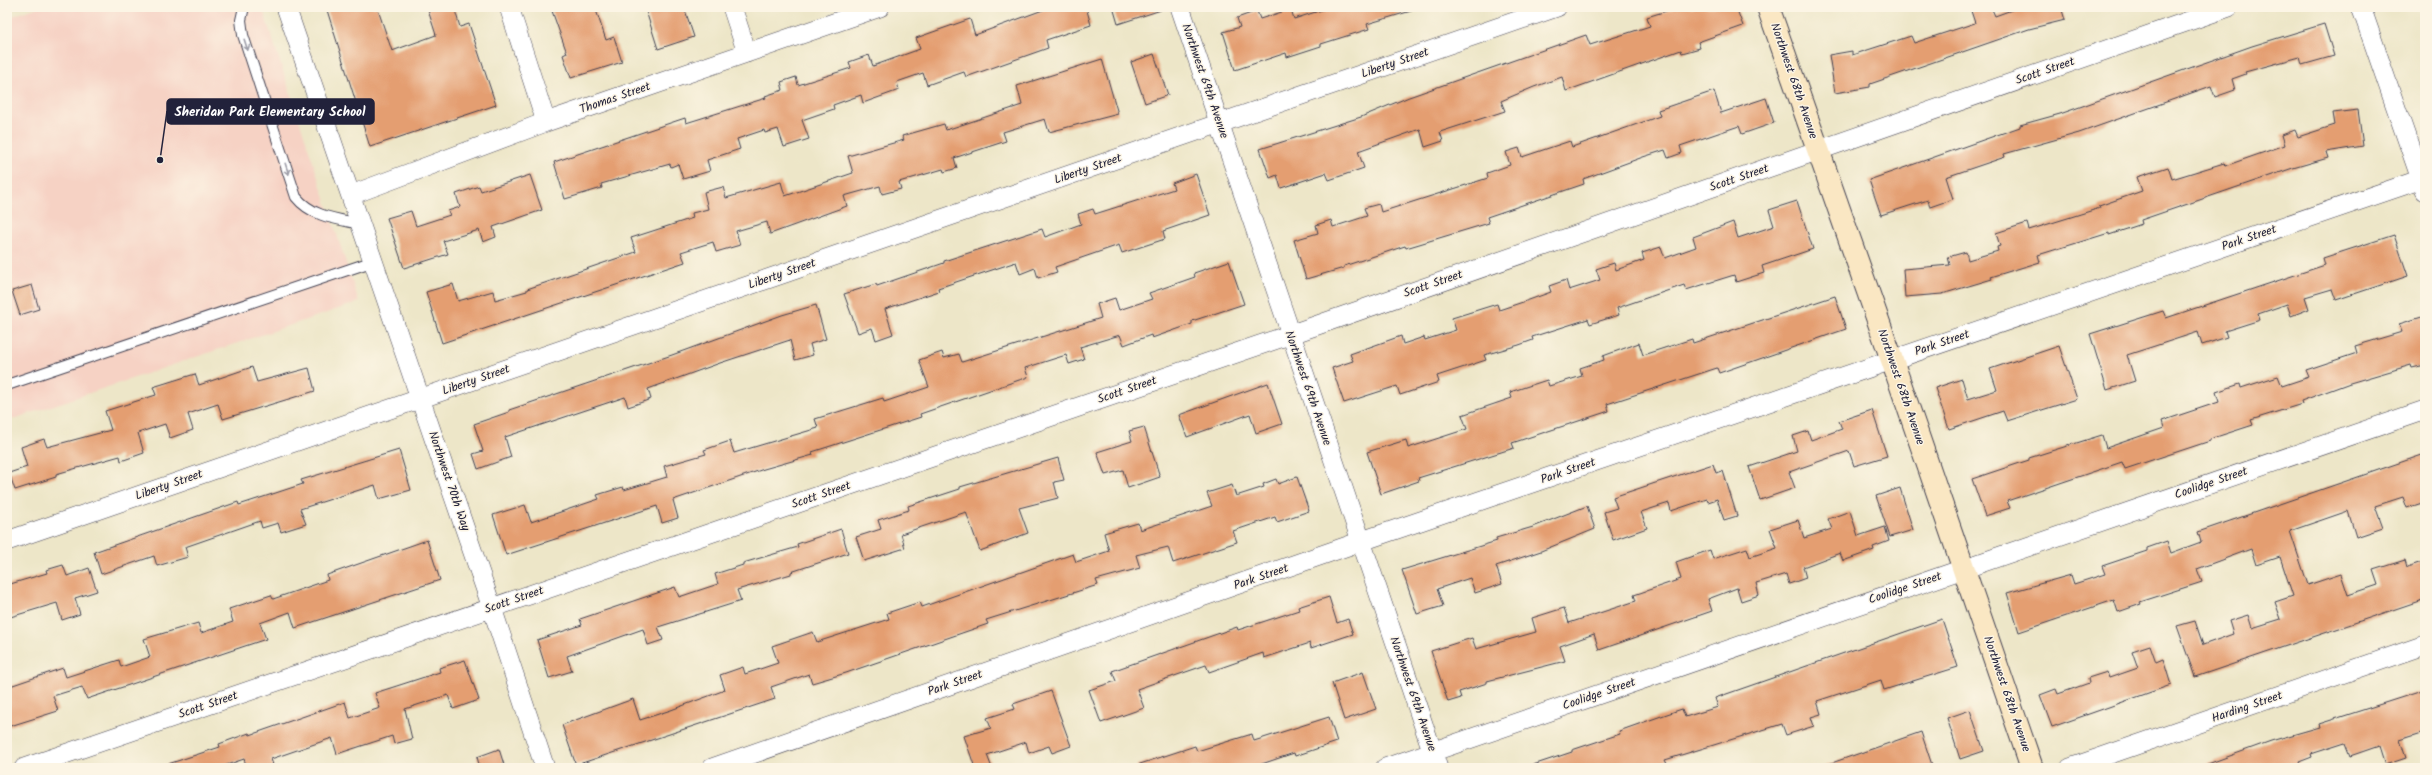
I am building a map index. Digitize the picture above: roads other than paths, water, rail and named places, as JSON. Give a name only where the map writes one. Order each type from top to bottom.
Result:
[{"type":"street","name":"Northwest 70th Way","points":[[286,7],[374,261],[545,768]]},
{"type":"street","points":[[509,7],[546,122]]},
{"type":"street","points":[[732,7],[747,53]]},
{"type":"street","name":"Thomas Street","points":[[351,195],[546,122],[880,7]]},
{"type":"street","name":"Northwest 69th Avenue","points":[[1180,7],[1289,335],[1362,541],[1435,760]]},
{"type":"street","name":"Liberty Street","points":[[7,541],[1557,7]]},
{"type":"street","name":"Northwest 68th Avenue","points":[[1768,7],[1892,360],[2032,768]]},
{"type":"street","name":"Scott Street","points":[[24,768],[1289,335],[2229,7]]},
{"type":"street","points":[[2361,7],[2424,183]]},
{"type":"street","name":"Park Street","points":[[712,768],[1362,541],[1892,360],[2424,183]]},
{"type":"street","name":"Coolidge Street","points":[[1385,768],[1435,760],[1963,568],[2425,410]]},
{"type":"street","name":"Harding Street","points":[[2070,768],[2425,645]]},
{"type":"lane","points":[[244,7],[241,20],[243,36],[296,196],[304,206],[315,214],[361,224]]},
{"type":"lane","points":[[7,385],[374,261]]},
{"type":"place","name":"Sheridan Park Elementary School","points":[[160,160]]}]
